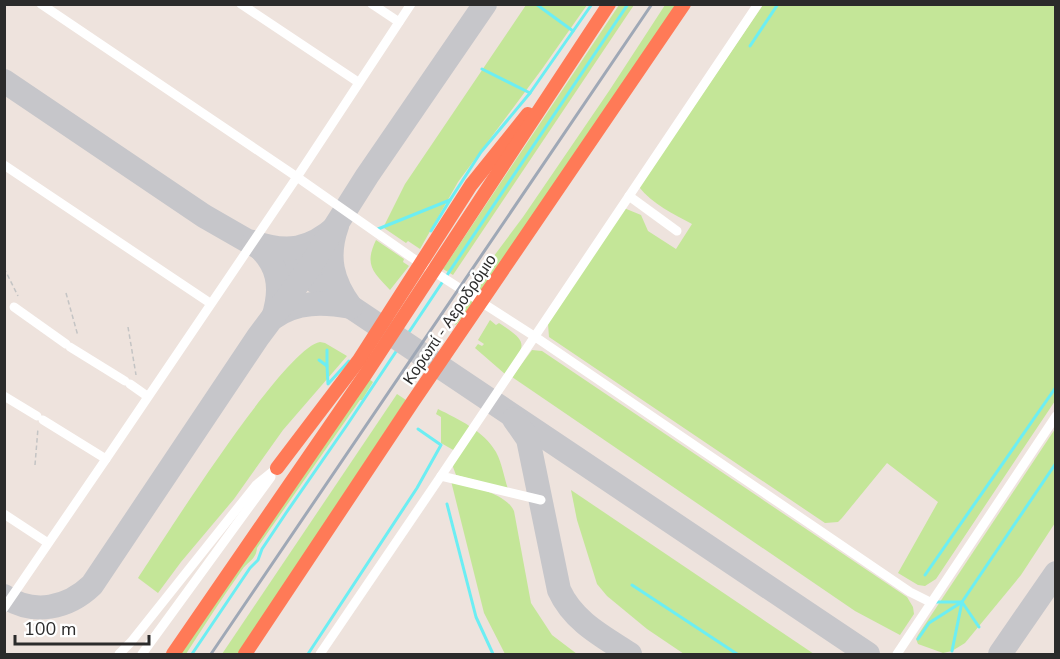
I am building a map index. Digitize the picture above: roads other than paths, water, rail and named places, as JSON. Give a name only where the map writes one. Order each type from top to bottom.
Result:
[{"type":"highway","points":[[173,654],[365,375],[609,4]]},
{"type":"highway","name":"Κορωπί - Αεροδρόμιο","points":[[245,654],[684,5]]},
{"type":"highway","points":[[277,468],[358,360],[471,185],[568,66]]},
{"type":"street","points":[[41,4],[411,257],[534,336],[910,592],[930,602]]},
{"type":"street","points":[[242,4],[358,82]]},
{"type":"street","points":[[372,4],[399,22]]},
{"type":"street","points":[[4,608],[297,177],[411,4]]},
{"type":"street","points":[[320,654],[758,4]]},
{"type":"street","points":[[4,165],[210,303]]},
{"type":"street","points":[[629,196],[677,231]]},
{"type":"street","points":[[10,304],[68,346],[130,380],[147,396]]},
{"type":"street","points":[[4,396],[39,421],[106,459]]},
{"type":"street","points":[[897,654],[1056,416]]},
{"type":"street","points":[[119,654],[256,485],[277,468]]},
{"type":"street","points":[[142,654],[277,468]]},
{"type":"street","points":[[441,476],[541,500]]},
{"type":"street","points":[[4,514],[48,543]]},
{"type":"waterway","points":[[536,4],[573,31]]},
{"type":"waterway","points":[[450,200],[481,152],[530,93],[592,4]]},
{"type":"waterway","points":[[192,654],[250,568],[258,560],[262,549],[628,4]]},
{"type":"waterway","points":[[750,46],[778,4]]},
{"type":"waterway","points":[[482,69],[530,93]]},
{"type":"waterway","points":[[378,229],[450,200],[431,231]]},
{"type":"waterway","points":[[319,360],[327,366],[327,350]]},
{"type":"waterway","points":[[327,366],[328,384],[349,361]]},
{"type":"waterway","points":[[925,575],[1056,387]]},
{"type":"waterway","points":[[308,654],[417,488],[441,445],[418,429]]},
{"type":"waterway","points":[[979,627],[962,602],[1056,463]]},
{"type":"waterway","points":[[447,504],[476,617],[493,654]]},
{"type":"waterway","points":[[632,585],[737,654]]},
{"type":"waterway","points":[[918,639],[929,623],[962,602],[936,602]]},
{"type":"waterway","points":[[952,651],[962,602]]},
{"type":"railway","points":[[211,654],[652,4]]}]
